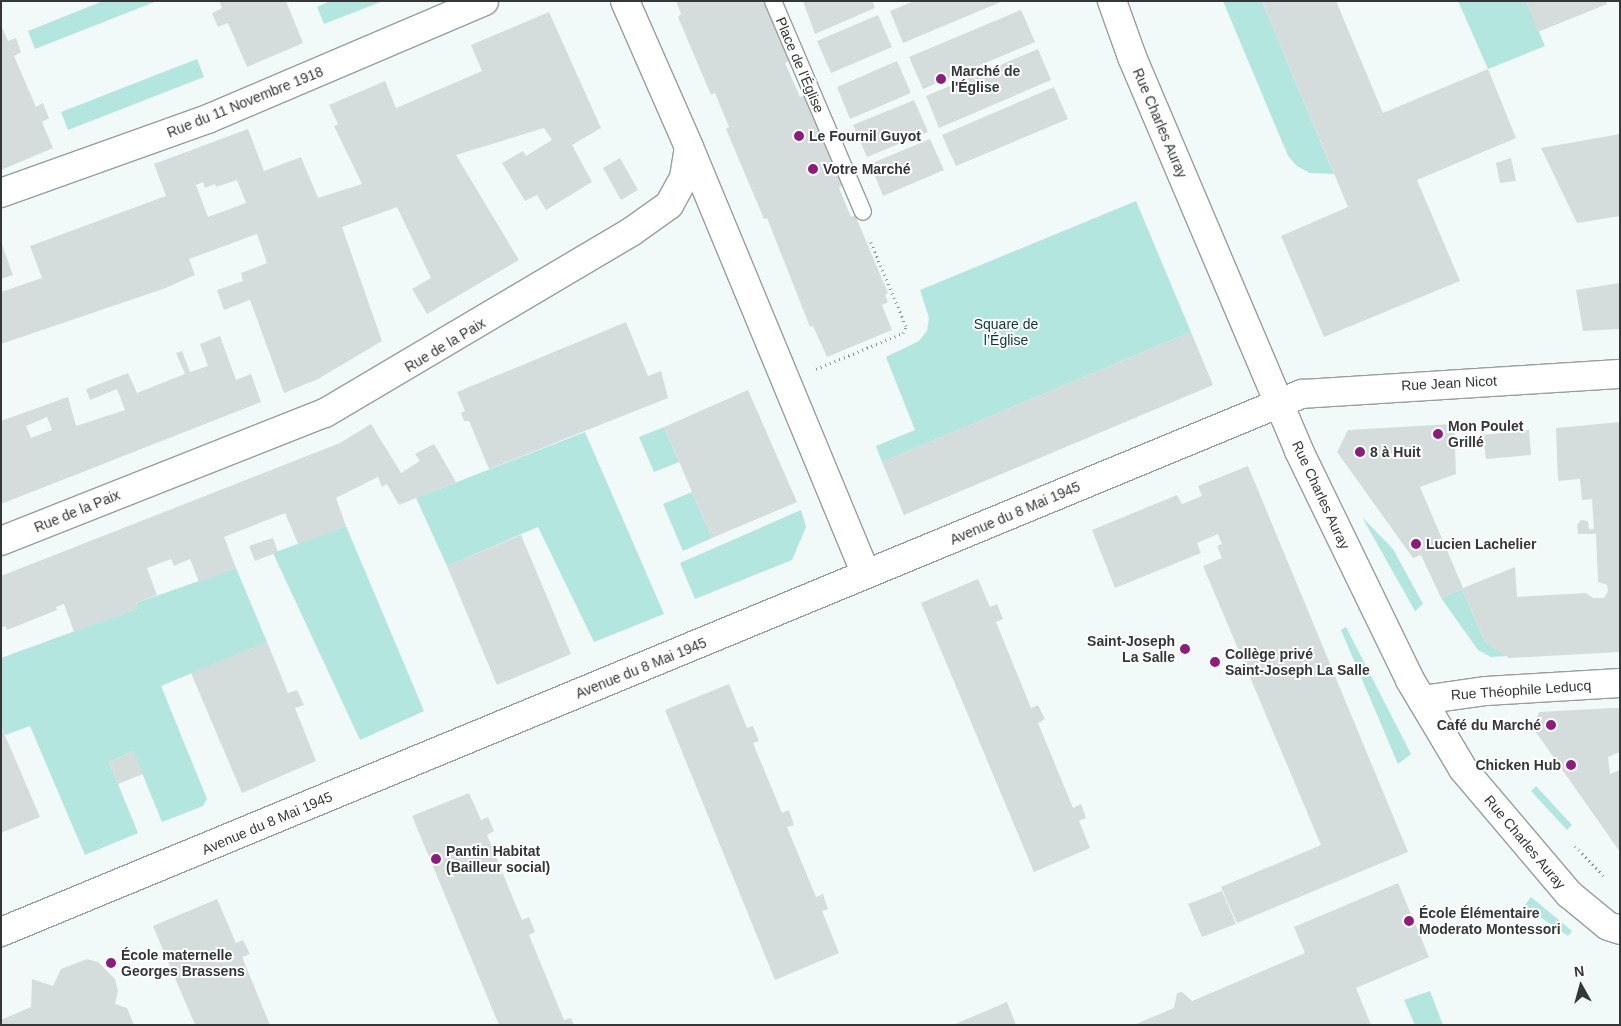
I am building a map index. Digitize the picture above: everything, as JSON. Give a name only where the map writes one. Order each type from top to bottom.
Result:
[{"type":"street","name":"Rue du 11 Novembre 1918","points":[[1,193],[208,119],[484,1]]},
{"type":"street","name":"Rue Charles Auray","points":[[1112,1],[1136,66],[1281,402],[1299,450],[1357,573],[1422,700],[1463,769],[1569,894],[1614,928]]},
{"type":"street","points":[[625,2],[689,147],[866,574]]},
{"type":"street","name":"Rue de la Paix","points":[[1,541],[325,413],[404,369],[632,232],[669,205],[684,178],[689,147]]},
{"type":"street","name":"Rue Jean Nicot","points":[[1281,402],[1302,394],[1332,390],[1620,374]]},
{"type":"street","name":"Avenue du 8 Mai 1945","points":[[1,932],[1281,402]]},
{"type":"street","name":"Rue Théophile Leducq","points":[[1422,700],[1486,692],[1620,683]]},
{"type":"lane","name":"Place de l'Église","points":[[773,1],[863,212]]},
{"type":"path","points":[[786,381],[903,333],[906,326],[861,220],[863,212]]},
{"type":"green space","points":[[103,1],[157,1],[35,49],[28,31]]},
{"type":"green space","points":[[330,1],[383,1],[324,24],[317,7]]},
{"type":"green space","points":[[1223,1],[1262,1],[1334,174],[1310,173],[1297,166],[1288,156]]},
{"type":"green space","points":[[1458,1],[1526,1],[1545,46],[1488,69]]},
{"type":"green space","points":[[197,59],[204,77],[68,130],[61,112]]},
{"type":"green space","name":"Square de l’Église","points":[[1136,201],[1191,332],[882,462],[876,446],[915,430],[886,357],[919,341],[927,331],[929,318],[920,290]]},
{"type":"green space","points":[[664,427],[679,462],[654,472],[639,437]]},
{"type":"green space","points":[[585,432],[664,614],[594,642],[538,527],[447,566],[416,498]]},
{"type":"green space","points":[[692,492],[712,538],[683,551],[663,504]]},
{"type":"green space","points":[[801,510],[806,527],[792,560],[695,599],[680,563]]},
{"type":"green space","points":[[1362,517],[1393,549],[1423,604],[1415,611]]},
{"type":"green space","points":[[346,526],[424,711],[360,740],[273,553]]},
{"type":"green space","points":[[236,568],[267,642],[161,686],[207,799],[203,806],[162,822],[133,751],[109,762],[138,833],[85,855],[30,726],[5,735],[1,726],[1,658],[138,608],[136,603]]},
{"type":"green space","points":[[1462,589],[1485,642],[1507,656],[1491,657],[1478,650],[1441,598]]},
{"type":"green space","points":[[1346,627],[1411,754],[1398,764],[1341,630]]},
{"type":"green space","points":[[1536,786],[1572,825],[1567,830],[1531,791]]},
{"type":"green space","points":[[1531,897],[1572,931],[1568,936],[1524,906]]},
{"type":"green space","points":[[1430,991],[1443,1025],[1415,1025],[1404,1000]]},
{"type":"building","points":[[219,1],[286,1],[303,43],[247,67],[228,23],[218,27],[212,13],[222,8]]},
{"type":"building","points":[[676,1],[765,1],[790,61],[785,63],[800,97],[804,96],[843,185],[839,188],[851,217],[855,215],[888,293],[885,295],[888,302],[882,305],[892,330],[827,357],[813,326],[810,327],[767,218],[764,219],[726,129],[729,127],[715,93],[711,95],[678,17],[681,14]]},
{"type":"building","points":[[803,1],[872,1],[875,8],[815,34]]},
{"type":"building","points":[[914,1],[1003,1],[903,43],[890,11]]},
{"type":"building","points":[[1262,1],[1336,1],[1383,113],[1488,69],[1516,138],[1417,180],[1460,281],[1324,337],[1281,236],[1348,207]]},
{"type":"building","points":[[1526,1],[1606,1],[1607,4],[1538,32]]},
{"type":"building","points":[[1021,10],[1035,42],[923,89],[909,57]]},
{"type":"building","points":[[549,12],[601,128],[572,145],[592,182],[546,210],[537,195],[525,201],[502,163],[523,151],[526,156],[552,140],[544,128],[456,155],[519,260],[427,314],[412,289],[431,278],[397,207],[342,227],[382,341],[318,379],[284,393],[250,300],[224,310],[217,290],[243,281],[241,273],[267,263],[257,234],[189,259],[195,275],[163,289],[1,344],[1,292],[42,278],[30,246],[166,196],[154,164],[248,129],[264,171],[301,157],[318,198],[362,184],[334,126],[338,124],[329,105],[385,81],[396,108],[482,71],[471,45]],"holes":[[[237,180],[246,203],[208,217],[196,185],[203,182],[205,188],[215,184],[216,187]]]},
{"type":"building","points":[[878,15],[892,47],[831,73],[817,41]]},
{"type":"building","points":[[1,25],[8,41],[16,38],[21,52],[14,56],[36,107],[43,103],[49,118],[42,122],[53,148],[1,170]]},
{"type":"building","points":[[1038,49],[1051,80],[939,128],[926,96]]},
{"type":"building","points":[[897,61],[911,93],[850,119],[837,87]]},
{"type":"building","points":[[1054,87],[1068,119],[956,166],[942,135]]},
{"type":"building","points":[[914,100],[928,132],[867,157],[853,125]]},
{"type":"building","points":[[1620,134],[1620,216],[1577,223],[1541,148]]},
{"type":"building","points":[[930,139],[944,170],[883,196],[870,164]]},
{"type":"building","points":[[620,158],[638,190],[621,200],[603,168]]},
{"type":"building","points":[[1511,158],[1516,181],[1500,183],[1496,163]]},
{"type":"building","points":[[1,242],[13,275],[1,279]]},
{"type":"building","points":[[1620,283],[1620,329],[1583,331],[1576,290]]},
{"type":"building","points":[[626,322],[648,376],[661,371],[668,398],[489,469],[469,421],[464,421],[461,413],[465,411],[457,392]]},
{"type":"building","points":[[1191,332],[1213,385],[904,515],[882,462]]},
{"type":"building","points":[[220,336],[236,380],[251,374],[261,402],[1,504],[1,421],[68,397],[76,426],[125,410],[117,389],[90,400],[86,389],[128,373],[137,393],[185,374],[176,353],[182,351],[190,372],[208,366],[200,344]],"holes":[[[47,417],[52,430],[31,438],[26,426]]]},
{"type":"building","points":[[748,390],[797,502],[712,538],[664,427]]},
{"type":"building","points":[[1620,422],[1620,652],[1509,658],[1485,642],[1462,589],[1441,598],[1421,555],[1413,558],[1337,452],[1348,430],[1454,424],[1456,474],[1420,487],[1463,588],[1515,567],[1517,597],[1586,593],[1593,598],[1604,598],[1608,591],[1607,585],[1598,582],[1596,534],[1578,534],[1577,525],[1581,520],[1588,521],[1589,529],[1594,529],[1592,499],[1582,500],[1580,479],[1558,481],[1556,428]]},
{"type":"building","points":[[371,424],[401,473],[420,461],[415,454],[434,444],[456,482],[399,505],[387,484],[382,487],[378,477],[336,498],[346,526],[298,544],[285,513],[224,537],[236,568],[199,582],[190,559],[174,566],[171,559],[147,568],[157,595],[136,603],[138,608],[74,632],[64,604],[56,607],[57,610],[7,630],[5,626],[1,628],[1,576],[340,443]]},
{"type":"building","points":[[1529,430],[1531,455],[1486,459],[1483,435]]},
{"type":"building","points":[[1248,466],[1408,852],[1237,923],[1221,887],[1321,845],[1203,566],[1222,558],[1217,546],[1222,544],[1218,534],[1197,543],[1201,553],[1115,588],[1092,530],[1177,495],[1182,504],[1202,496],[1198,486]]},
{"type":"building","points":[[521,535],[571,654],[497,685],[447,566]]},
{"type":"building","points":[[273,538],[278,552],[255,561],[249,546]]},
{"type":"building","points":[[978,579],[990,607],[997,604],[1003,619],[996,622],[1031,708],[1038,705],[1045,719],[1038,723],[1073,808],[1081,804],[1086,818],[1079,821],[1090,848],[1034,872],[921,603]]},
{"type":"building","points":[[267,642],[288,693],[297,690],[304,705],[295,708],[316,761],[242,793],[191,673]]},
{"type":"building","points":[[729,684],[747,728],[753,726],[759,741],[753,743],[782,813],[789,810],[794,825],[787,827],[816,897],[823,894],[828,909],[822,911],[839,953],[775,980],[665,710]]},
{"type":"building","points":[[1620,708],[1620,752],[1608,757],[1610,774],[1620,770],[1620,852],[1533,728],[1539,712]]},
{"type":"building","points":[[1,726],[40,817],[1,833]]},
{"type":"building","points":[[133,751],[143,774],[118,784],[109,762]]},
{"type":"building","points":[[469,793],[481,820],[488,817],[494,831],[487,835],[522,920],[529,917],[535,932],[529,935],[564,1020],[571,1018],[574,1025],[499,1025],[412,816]]},
{"type":"building","points":[[1398,883],[1429,957],[1356,988],[1371,1025],[1134,1025],[1174,1008],[1177,993],[1182,992],[1192,1001],[1305,953],[1294,927]]},
{"type":"building","points":[[1222,891],[1236,924],[1202,937],[1188,904]]},
{"type":"building","points":[[217,899],[236,943],[243,940],[250,954],[242,957],[270,1025],[195,1025],[153,926]]},
{"type":"building","points":[[87,959],[98,962],[115,979],[118,991],[115,1004],[127,1008],[134,1025],[1,1025],[1,1020],[31,1007],[32,979],[53,986],[61,969]]},
{"type":"building","points":[[1007,1002],[1016,1025],[953,1025]]},
{"type":"place","name":"Marché de l'Église","points":[[941,79]]},
{"type":"place","name":"Le Fournil Guyot","points":[[799,136]]},
{"type":"place","name":"Votre Marché","points":[[813,169]]},
{"type":"place","name":"Mon Poulet Grillé","points":[[1438,434]]},
{"type":"place","name":"8 à Huit","points":[[1360,452]]},
{"type":"place","name":"Lucien Lachelier","points":[[1416,544]]},
{"type":"place","name":"Saint-Joseph La Salle","points":[[1185,649]]},
{"type":"place","name":"Collège privé Saint-Joseph La Salle","points":[[1215,662]]},
{"type":"place","name":"Café du Marché","points":[[1551,725]]},
{"type":"place","name":"Chicken Hub","points":[[1571,765]]},
{"type":"place","name":"Pantin Habitat (Bailleur social)","points":[[436,859]]},
{"type":"place","name":"École Élémentaire Moderato Montessori","points":[[1409,921]]},
{"type":"place","name":"École maternelle Georges Brassens","points":[[111,963]]}]
